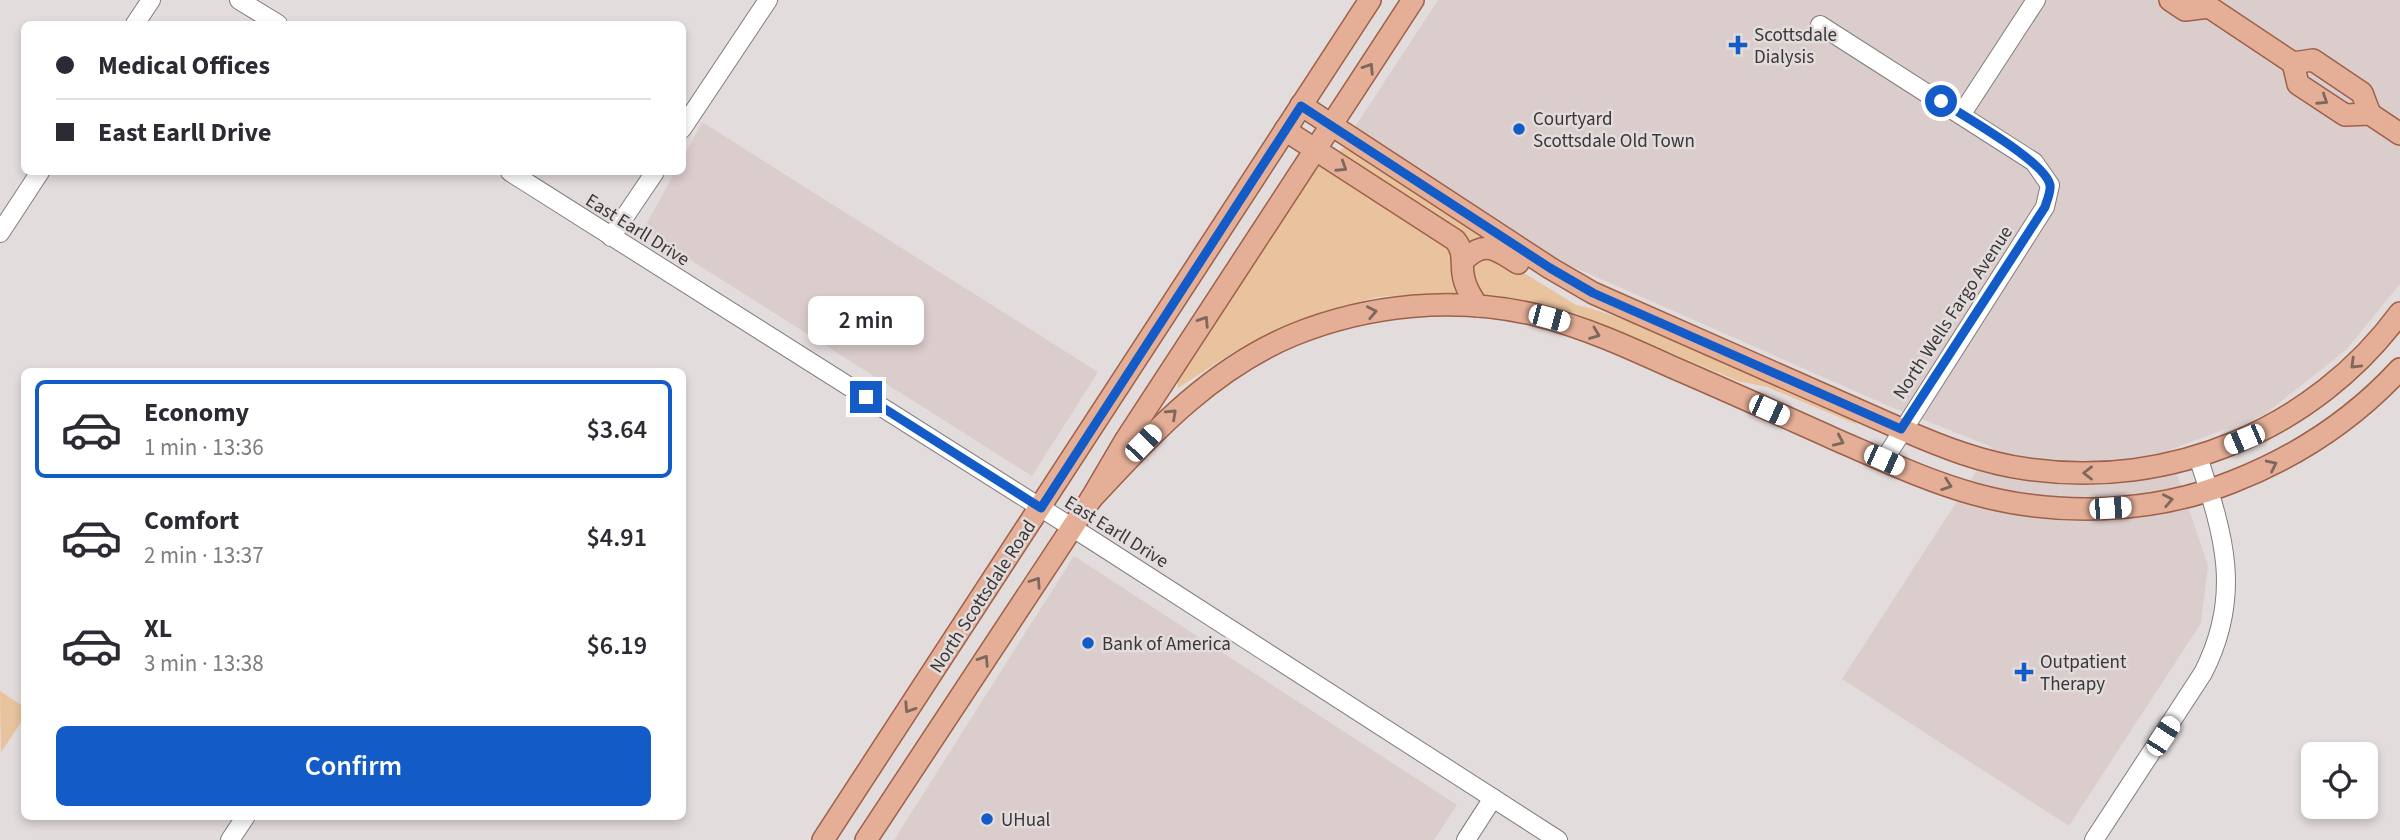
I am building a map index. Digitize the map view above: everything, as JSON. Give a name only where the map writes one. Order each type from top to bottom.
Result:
[{"type":"main road","name":"North Scottsdale Road","points":[[823,840],[1370,0]]},
{"type":"main road","name":"North Scottsdale Road","points":[[866,840],[1091,499],[1125,441],[1413,0]]},
{"type":"main road","points":[[2170,0],[2185,10],[2207,4],[2293,63],[2313,60],[2362,93],[2370,114],[2400,134]]},
{"type":"main road","points":[[1301,106],[1550,268],[1606,300],[1943,447],[2029,470],[2094,474],[2126,471],[2198,457],[2235,443],[2273,425],[2325,392],[2372,347],[2400,313]]},
{"type":"main road","points":[[1285,130],[1450,236],[1458,244],[1464,260],[1464,282],[1477,306]]},
{"type":"main road","points":[[1464,260],[1478,250],[1492,248],[1544,281],[1606,300]]},
{"type":"main road","points":[[1091,499],[1176,411],[1211,381],[1265,348],[1293,335],[1353,316],[1414,306],[1477,306],[1533,314],[1584,330],[1884,460],[1972,493],[2032,506],[2062,508],[2126,506],[2178,499],[2210,491],[2253,474],[2309,445],[2360,407],[2400,369]]},
{"type":"street","points":[[137,21],[151,0]]},
{"type":"street","points":[[239,0],[273,21]]},
{"type":"street","points":[[686,123],[768,0]]},
{"type":"street","points":[[1820,25],[1961,115],[2036,0]]},
{"type":"street","name":"North Wells Fargo Avenue","points":[[1884,460],[1901,429],[2045,207],[2050,185],[2034,162],[1961,115]]},
{"type":"street","points":[[0,233],[38,175]]},
{"type":"street","name":"East Earll Drive","points":[[514,175],[1041,508],[1558,840]]},
{"type":"street","points":[[611,237],[653,175]]},
{"type":"street","points":[[2094,840],[2185,703],[2214,651],[2225,605],[2226,553],[2198,457]]},
{"type":"street","points":[[1466,840],[1493,798]]},
{"type":"street","points":[[230,840],[243,820]]},
{"type":"shaded area","points":[[1438,0],[2400,0],[2400,284],[2346,350],[2264,415],[2169,450],[2208,566],[2201,623],[2069,826],[1842,679],[1992,447],[1891,407],[1542,253],[1353,130]]},
{"type":"shaded area","points":[[702,122],[1098,372],[1032,476],[643,230],[673,175],[686,175],[686,152]]},
{"type":"shaded area","points":[[1347,145],[1487,239],[1501,259],[1576,305],[1651,329],[1851,417],[1858,425],[1767,387],[1738,381],[1575,313],[1491,295],[1446,293],[1378,297],[1324,311],[1266,335],[1232,353],[1178,388],[1177,381],[1203,338],[1312,172]]},
{"type":"shaded area","points":[[1074,556],[1457,805],[1434,840],[894,840]]},
{"type":"shaded area","points":[[0,691],[21,705],[21,722],[1,752]]},
{"type":"place","name":"Scottsdale Dialysis","points":[[1738,45]]},
{"type":"place","name":"Courtyard Scottsdale Old Town","points":[[1519,129]]},
{"type":"place","name":"Bank of America","points":[[1088,643]]},
{"type":"place","name":"Outpatient Therapy","points":[[2024,672]]},
{"type":"place","name":"UHual","points":[[987,819]]},
{"type":"route","points":[[866,397],[1041,508],[1301,106],[1550,268],[1593,293],[1901,429],[2045,207],[2050,194],[2050,185],[2034,162],[1941,101]]}]
